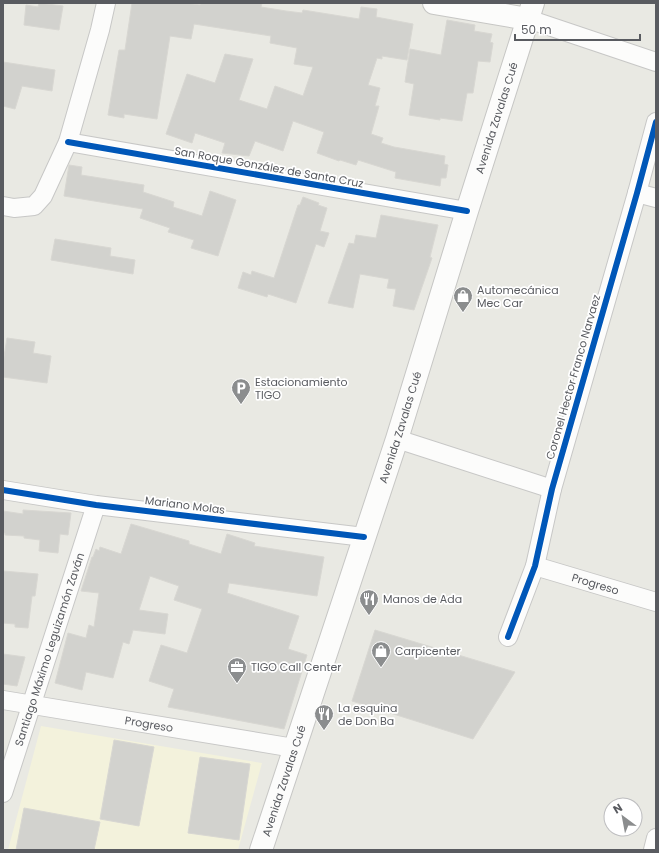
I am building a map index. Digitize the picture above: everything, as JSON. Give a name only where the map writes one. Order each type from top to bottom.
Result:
[{"type":"main road","points":[[434,3],[530,11]]},
{"type":"main road","name":"Avenida Zavalas Cué","points":[[261,850],[397,439],[530,11]]},
{"type":"street","points":[[3,206],[14,208],[34,206],[43,196],[68,142],[100,30],[106,3]]},
{"type":"street","points":[[530,11],[656,62]]},
{"type":"street","name":"Coronel Hector Franco Narvaez","points":[[508,637],[535,566],[552,489],[656,122]]},
{"type":"street","name":"San Roque González de Santa Cruz","points":[[68,142],[467,211]]},
{"type":"street","points":[[637,193],[656,198]]},
{"type":"street","points":[[397,439],[552,489]]},
{"type":"street","name":"Mariano Molas","points":[[3,490],[96,505],[364,537]]},
{"type":"street","name":"Santiago Máximo Leguizamón Zaván","points":[[3,793],[96,505]]},
{"type":"street","name":"Progreso","points":[[535,566],[656,602]]},
{"type":"street","name":"Progreso","points":[[3,700],[294,748]]},
{"type":"street","points":[[653,850],[656,838]]},
{"type":"shaded area","points":[[41,726],[262,763],[238,850],[8,850]]},
{"type":"building","points":[[39,3],[63,6],[59,30],[24,25],[26,5],[38,7]]},
{"type":"building","points":[[132,3],[186,3],[200,5],[201,3],[262,3],[261,7],[302,13],[303,10],[359,19],[361,7],[377,9],[376,17],[413,24],[407,60],[382,56],[382,59],[377,58],[368,85],[380,88],[375,106],[379,106],[371,134],[383,138],[381,143],[394,147],[445,156],[444,164],[448,165],[446,178],[441,178],[440,186],[395,178],[396,172],[358,160],[356,165],[317,153],[324,132],[293,121],[283,151],[255,141],[249,156],[222,153],[225,143],[195,133],[192,143],[166,134],[187,74],[215,83],[225,54],[253,59],[239,100],[267,109],[275,86],[303,96],[313,67],[294,64],[297,48],[270,43],[271,36],[194,24],[191,39],[170,36],[157,119],[124,114],[124,118],[108,115],[119,50],[125,50]]},
{"type":"building","points":[[447,20],[475,25],[474,31],[492,34],[490,42],[493,43],[490,62],[478,61],[473,93],[467,93],[462,121],[440,118],[440,120],[409,115],[414,84],[405,82],[410,49],[441,55]]},
{"type":"building","points":[[3,62],[55,70],[52,91],[22,86],[15,109],[3,106]]},
{"type":"building","points":[[69,165],[82,167],[81,175],[144,185],[143,192],[174,202],[173,207],[202,216],[210,191],[236,200],[218,256],[191,248],[194,240],[168,232],[170,228],[140,218],[143,209],[64,196]]},
{"type":"building","points":[[303,197],[319,203],[318,205],[327,208],[320,231],[329,233],[324,247],[316,244],[296,303],[268,294],[267,297],[238,288],[243,272],[251,275],[252,271],[274,278],[298,205],[300,205]]},
{"type":"building","points":[[381,215],[438,225],[430,257],[432,258],[414,310],[393,306],[396,289],[387,288],[389,279],[360,274],[353,308],[328,303],[349,243],[354,244],[356,235],[376,238]]},
{"type":"building","points":[[55,239],[111,248],[110,256],[135,260],[133,274],[51,260]]},
{"type":"building","points":[[7,338],[35,342],[33,353],[51,356],[47,383],[3,377],[3,363]]},
{"type":"building","points":[[23,510],[71,513],[68,535],[60,534],[58,553],[39,551],[40,540],[24,538],[24,536],[5,535],[5,533],[3,533],[3,511],[23,514]]},
{"type":"building","points":[[131,524],[189,541],[189,544],[221,554],[227,534],[255,543],[254,546],[324,557],[317,596],[229,583],[227,593],[299,616],[288,649],[307,655],[284,729],[168,707],[174,689],[149,681],[161,645],[187,653],[202,609],[174,600],[179,586],[150,576],[139,610],[168,614],[165,634],[133,630],[129,644],[123,642],[113,678],[86,672],[82,690],[55,683],[68,633],[86,638],[89,625],[94,627],[99,593],[81,591],[92,557],[96,549],[99,551],[100,547],[121,554]]},
{"type":"building","points":[[3,571],[38,574],[35,596],[32,596],[28,628],[15,627],[15,624],[3,623]]},
{"type":"building","points":[[375,630],[515,672],[473,739],[352,701]]},
{"type":"building","points":[[3,654],[25,657],[17,686],[3,684]]},
{"type":"building","points":[[114,740],[154,747],[139,826],[100,819]]},
{"type":"building","points":[[200,757],[250,764],[239,840],[188,833]]},
{"type":"building","points":[[24,808],[100,822],[94,850],[16,850]]},
{"type":"cycle path","points":[[508,637],[535,566],[552,489],[656,122]]},
{"type":"cycle path","points":[[68,142],[467,211]]},
{"type":"cycle path","points":[[3,490],[96,505],[364,537]]},
{"type":"place","name":"Automecánica Mec Car","points":[[463,313]]},
{"type":"place","name":"Estacionamiento TIGO","points":[[241,405]]},
{"type":"place","name":"Manos de Ada","points":[[369,616]]},
{"type":"place","name":"Carpicenter","points":[[381,668]]},
{"type":"place","name":"TIGO Call Center","points":[[237,684]]},
{"type":"place","name":"La esquina de Don Ba","points":[[324,731]]}]
